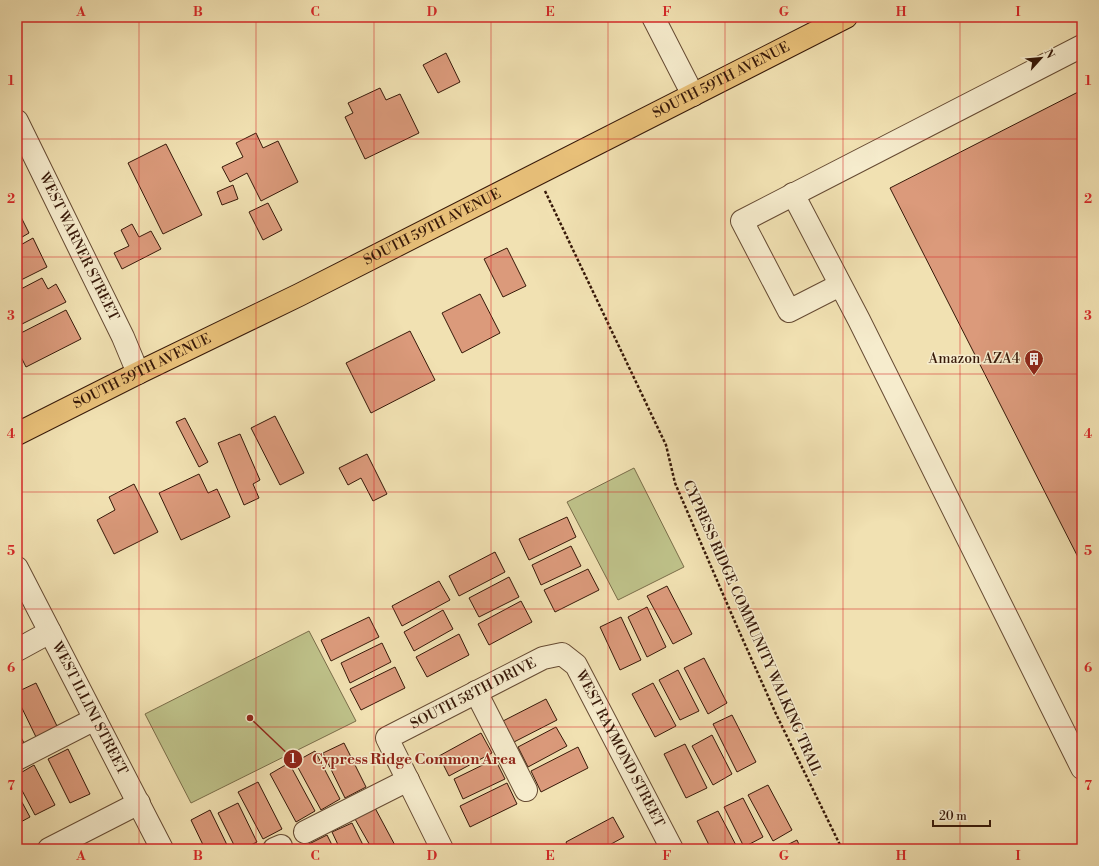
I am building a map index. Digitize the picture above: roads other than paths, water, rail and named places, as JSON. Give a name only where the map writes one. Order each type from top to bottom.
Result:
[{"type":"main road","name":"SOUTH 59TH AVENUE","points":[[17,434],[138,373],[299,295],[846,17]]},
{"type":"street","points":[[653,17],[693,95]]},
{"type":"street","points":[[840,285],[789,312],[742,221],[1082,46]]},
{"type":"street","name":"WEST WARNER STREET","points":[[17,121],[116,323],[138,373]]},
{"type":"street","points":[[793,194],[859,320],[1082,768]]},
{"type":"street","name":"WEST ILLINI STREET","points":[[17,568],[162,849]]},
{"type":"street","points":[[17,650],[50,632]]},
{"type":"street","name":"SOUTH 58TH DRIVE","points":[[408,780],[387,738],[543,658],[562,654]]},
{"type":"street","name":"WEST RAYMOND STREET","points":[[562,654],[576,665],[672,849]]},
{"type":"street","points":[[476,692],[526,790]]},
{"type":"street","points":[[17,759],[95,719]]},
{"type":"street","points":[[305,832],[408,780],[442,849]]},
{"type":"street","points":[[49,849],[138,803]]},
{"type":"place","name":"Amazon AZA4","points":[[1034,376]]},
{"type":"place","name":"Cypress Ridge Common Area","points":[[250,718]]}]
